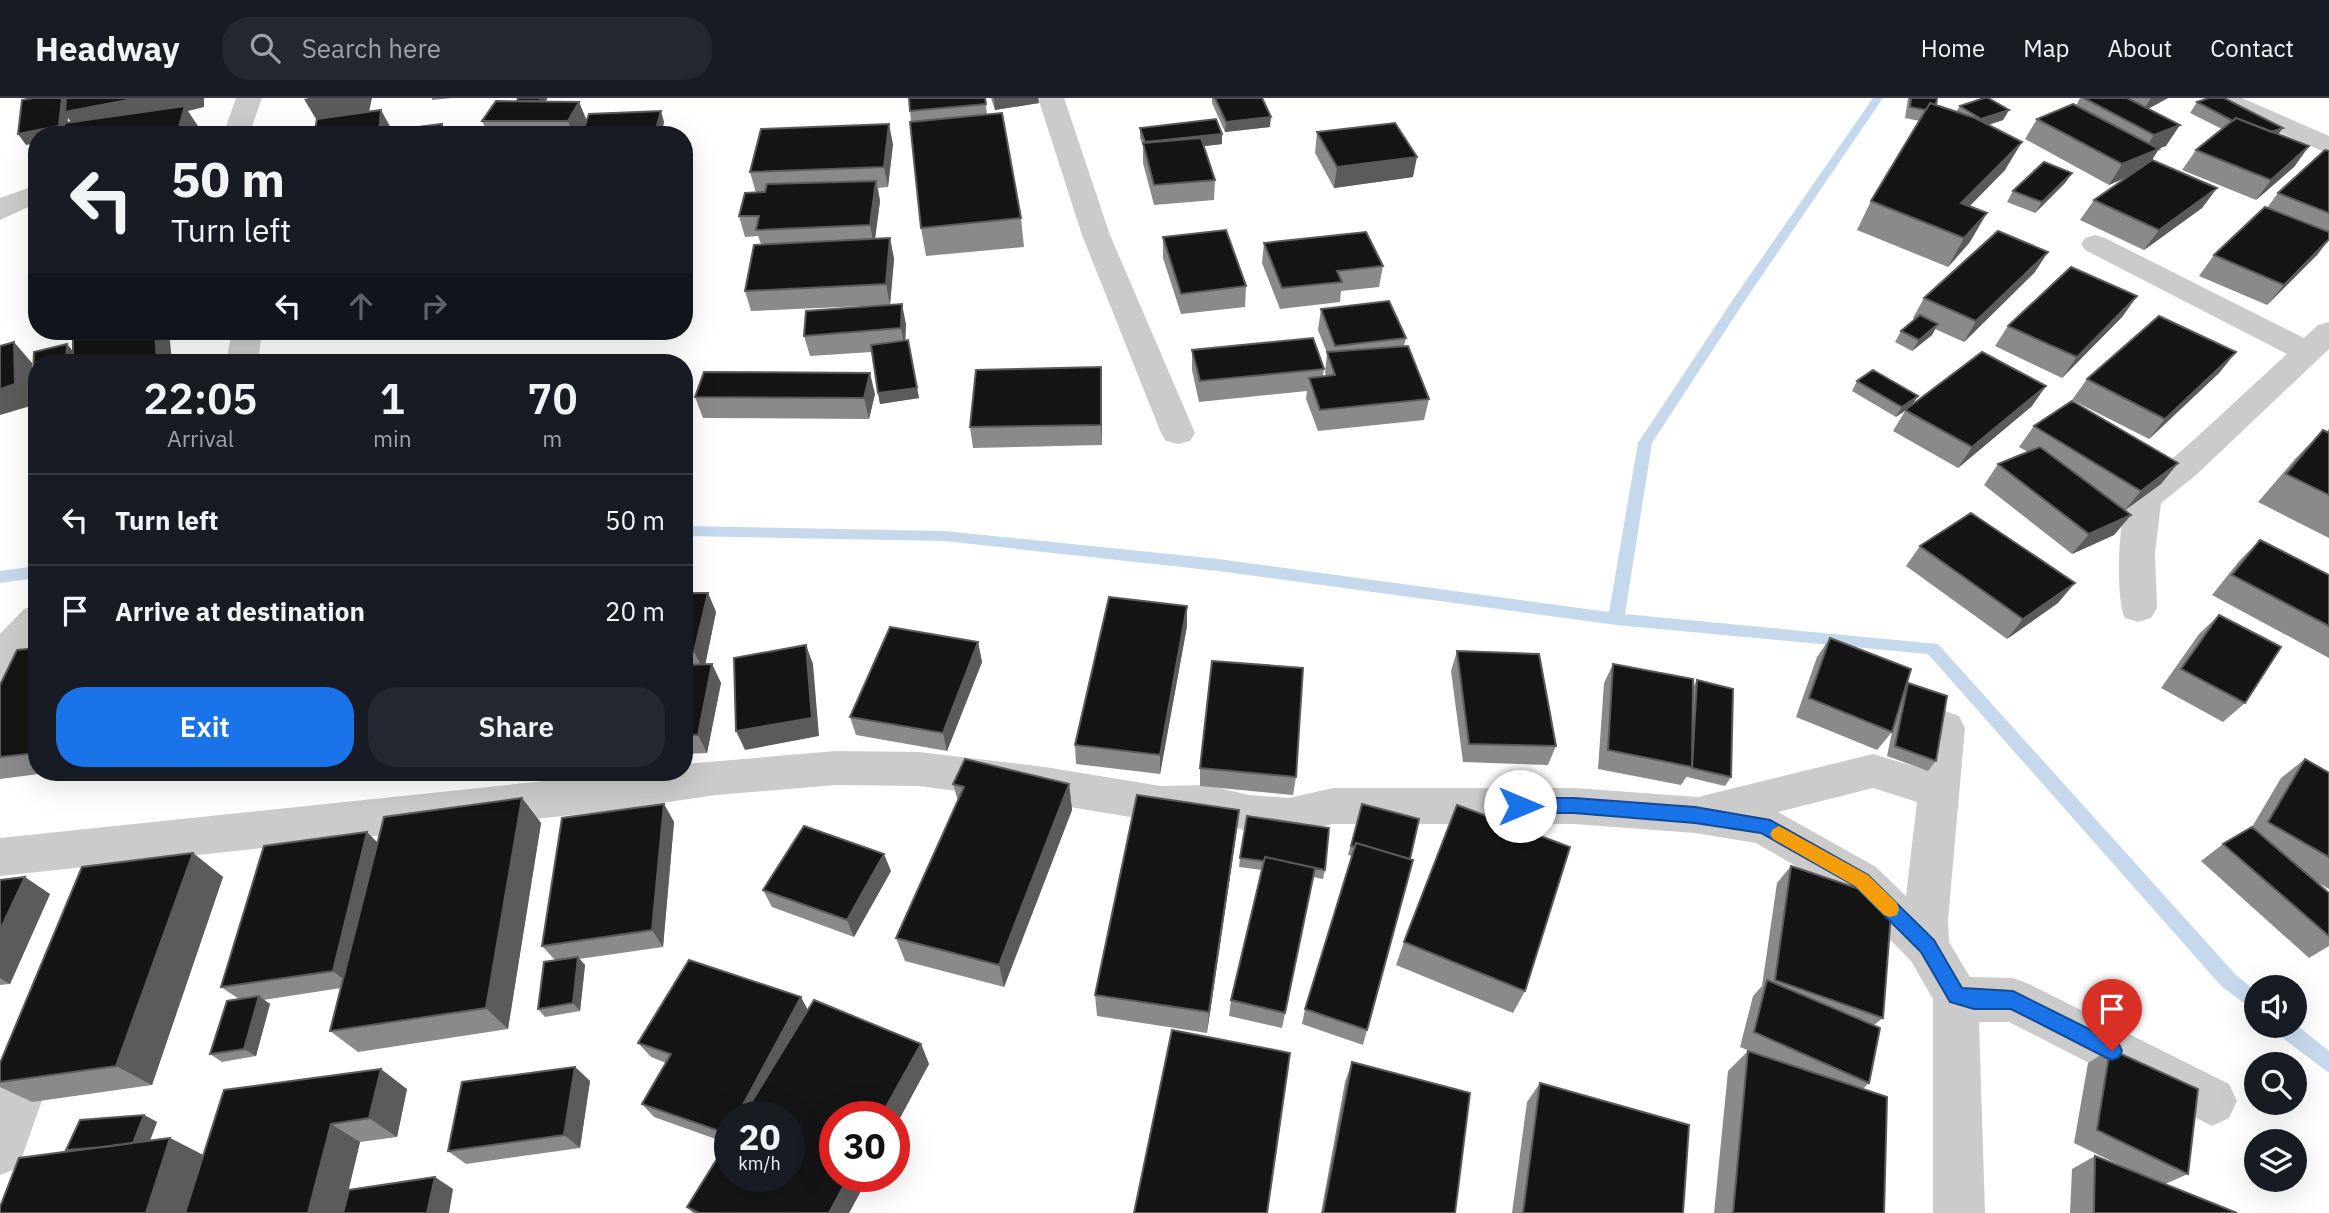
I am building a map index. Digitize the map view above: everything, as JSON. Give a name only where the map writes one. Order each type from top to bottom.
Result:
[{"type":"street","points":[[239,126],[249,98]]},
{"type":"street","points":[[1051,98],[1096,235],[1178,433]]},
{"type":"street","points":[[2221,98],[2329,146]]},
{"type":"street","points":[[0,212],[4,206],[28,196]]},
{"type":"street","points":[[2095,244],[2318,342],[2183,468],[2144,498],[2137,552],[2138,608]]},
{"type":"street","points":[[0,671],[15,642],[28,628]]},
{"type":"street","points":[[1927,946],[1926,920],[1945,728]]},
{"type":"street","points":[[693,780],[836,768],[919,769],[1045,785],[1161,804],[1206,803],[1249,813],[1289,816],[1333,806],[1574,806],[1695,815],[1764,826],[1861,880],[1927,946],[1956,996],[1959,1213]]},
{"type":"street","points":[[1695,815],[1873,771],[1938,791]]},
{"type":"street","points":[[0,857],[102,864],[689,781]]},
{"type":"street","points":[[1956,996],[1974,1000],[2013,1000],[2212,1101]]},
{"type":"street","points":[[0,1150],[50,1010]]},
{"type":"building","points":[[62,98],[59,126],[28,126],[28,132],[18,134],[22,100]]},
{"type":"building","points":[[66,98],[138,98],[65,112]]},
{"type":"building","points":[[518,98],[541,98],[540,101],[517,101]]},
{"type":"building","points":[[909,98],[985,98],[986,104],[910,111]]},
{"type":"building","points":[[1215,98],[1262,98],[1271,117],[1226,122]]},
{"type":"building","points":[[1911,98],[1937,98],[1936,105],[1930,103],[1926,110],[1910,107]]},
{"type":"building","points":[[1984,98],[2009,110],[1981,119],[1960,106]]},
{"type":"building","points":[[2084,98],[2127,98],[2180,125],[2154,135]]},
{"type":"building","points":[[2209,98],[2224,98],[2283,128],[2271,132],[2236,118],[2233,121],[2197,102]]},
{"type":"building","points":[[496,101],[579,102],[568,121],[482,121]]},
{"type":"building","points":[[1930,103],[1975,118],[2022,142],[1961,203],[1987,213],[1964,238],[1871,201]]},
{"type":"building","points":[[2073,104],[2159,149],[2122,164],[2037,119]]},
{"type":"building","points":[[185,106],[179,126],[64,126],[65,123]]},
{"type":"building","points":[[381,110],[380,126],[316,126],[317,119]]},
{"type":"building","points":[[661,111],[657,126],[585,126],[589,114]]},
{"type":"building","points":[[1002,113],[1021,218],[921,228],[910,122]]},
{"type":"building","points":[[2236,118],[2309,146],[2271,180],[2196,150]]},
{"type":"building","points":[[1216,119],[1222,134],[1145,142],[1140,128]]},
{"type":"building","points":[[1395,123],[1417,157],[1337,167],[1317,132]]},
{"type":"building","points":[[889,124],[884,167],[750,172],[761,129]]},
{"type":"building","points":[[1201,138],[1215,180],[1154,185],[1143,143]]},
{"type":"building","points":[[2325,150],[2329,151],[2329,213],[2278,193]]},
{"type":"building","points":[[2152,160],[2217,188],[2159,230],[2094,200]]},
{"type":"building","points":[[2044,162],[2072,173],[2042,202],[2013,191]]},
{"type":"building","points":[[876,181],[870,225],[756,230],[759,216],[739,216],[745,193],[765,192],[767,184]]},
{"type":"building","points":[[2265,207],[2329,232],[2329,239],[2284,285],[2214,255]]},
{"type":"building","points":[[1226,230],[1246,286],[1181,294],[1163,237]]},
{"type":"building","points":[[1998,231],[2048,252],[1976,321],[1924,298]]},
{"type":"building","points":[[1366,232],[1383,266],[1337,271],[1342,282],[1282,288],[1264,243]]},
{"type":"building","points":[[890,238],[886,284],[745,291],[754,245]]},
{"type":"building","points":[[2071,267],[2137,296],[2077,357],[2008,326]]},
{"type":"building","points":[[1389,301],[1406,338],[1335,346],[1321,309]]},
{"type":"building","points":[[902,304],[901,328],[804,336],[806,311]]},
{"type":"building","points":[[1920,315],[1938,324],[1919,340],[1901,331]]},
{"type":"building","points":[[2159,316],[2236,352],[2165,419],[2087,379]]},
{"type":"building","points":[[1313,338],[1324,369],[1200,381],[1192,350]]},
{"type":"building","points":[[73,340],[156,340],[156,354],[73,354]]},
{"type":"building","points":[[908,340],[917,388],[878,393],[871,345]]},
{"type":"building","points":[[14,342],[15,384],[0,389],[0,346]]},
{"type":"building","points":[[67,344],[66,354],[34,352]]},
{"type":"building","points":[[1408,346],[1429,399],[1320,410],[1309,378],[1335,375],[1327,352]]},
{"type":"building","points":[[1982,352],[2046,386],[1972,447],[1905,410]]},
{"type":"building","points":[[1101,367],[1101,425],[970,427],[976,370]]},
{"type":"building","points":[[1873,370],[1918,396],[1902,407],[1857,381]]},
{"type":"building","points":[[704,372],[870,373],[864,398],[695,397]]},
{"type":"building","points":[[2072,401],[2178,463],[2141,491],[2034,426]]},
{"type":"building","points":[[2323,430],[2329,433],[2329,495],[2286,474]]},
{"type":"building","points":[[2040,447],[2131,515],[2089,534],[1998,464]]},
{"type":"building","points":[[1971,513],[2075,583],[2023,619],[1920,546]]},
{"type":"building","points":[[2260,540],[2329,575],[2329,626],[2232,575]]},
{"type":"building","points":[[693,593],[708,593],[694,652]]},
{"type":"building","points":[[1109,597],[1187,606],[1160,755],[1075,745]]},
{"type":"building","points":[[2219,615],[2281,647],[2245,703],[2181,669]]},
{"type":"building","points":[[890,627],[978,642],[943,733],[850,717]]},
{"type":"building","points":[[1830,638],[1911,669],[1892,732],[1809,698]]},
{"type":"building","points":[[806,645],[812,718],[736,731],[734,658]]},
{"type":"building","points":[[28,649],[28,754],[0,757],[0,685],[17,650]]},
{"type":"building","points":[[1457,651],[1539,654],[1556,746],[1469,744]]},
{"type":"building","points":[[1212,661],[1303,668],[1296,777],[1200,768]]},
{"type":"building","points":[[712,664],[698,735],[693,735],[693,665]]},
{"type":"building","points":[[1613,664],[1693,679],[1692,767],[1608,750]]},
{"type":"building","points":[[1697,680],[1733,689],[1731,777],[1692,768]]},
{"type":"building","points":[[1908,683],[1947,696],[1936,761],[1895,746]]},
{"type":"building","points":[[965,759],[1069,784],[999,965],[896,938],[964,787],[953,784]]},
{"type":"building","points":[[2305,759],[2329,773],[2329,857],[2268,822]]},
{"type":"building","points":[[1137,795],[1239,810],[1209,1012],[1095,995]]},
{"type":"building","points":[[522,798],[486,1008],[330,1031],[384,817]]},
{"type":"building","points":[[664,804],[652,930],[542,946],[562,818]]},
{"type":"building","points":[[1362,804],[1419,819],[1410,859],[1356,843],[1354,847],[1351,846]]},
{"type":"building","points":[[1457,805],[1570,847],[1525,991],[1404,942]]},
{"type":"building","points":[[1247,816],[1329,828],[1325,870],[1265,857],[1264,861],[1240,858]]},
{"type":"building","points":[[804,826],[884,854],[847,920],[763,890]]},
{"type":"building","points":[[2252,827],[2329,893],[2329,936],[2223,844]]},
{"type":"building","points":[[367,832],[333,971],[221,987],[264,846]]},
{"type":"building","points":[[1356,843],[1413,860],[1367,1030],[1305,1009]]},
{"type":"building","points":[[193,853],[116,1066],[0,1082],[0,1063],[82,867]]},
{"type":"building","points":[[1265,857],[1315,868],[1285,1013],[1231,1000]]},
{"type":"building","points":[[1791,866],[1892,900],[1883,1018],[1775,980]]},
{"type":"building","points":[[25,877],[0,930],[0,880]]},
{"type":"building","points":[[578,957],[573,1003],[538,1009],[544,962]]},
{"type":"building","points":[[689,960],[801,997],[745,1101],[714,1101],[714,1129],[642,1104],[671,1054],[638,1043]]},
{"type":"building","points":[[1767,980],[1880,1028],[1869,1083],[1754,1032]]},
{"type":"building","points":[[259,996],[244,1049],[210,1054],[227,1001]]},
{"type":"building","points":[[814,1000],[921,1044],[889,1101],[819,1101],[819,1192],[840,1192],[829,1213],[699,1213],[687,1207],[714,1164],[714,1192],[805,1192],[805,1101],[752,1101]]},
{"type":"building","points":[[1172,1030],[1290,1053],[1267,1213],[1134,1213]]},
{"type":"building","points":[[2110,1049],[2198,1089],[2188,1174],[2097,1130]]},
{"type":"building","points":[[1748,1051],[1887,1097],[1884,1213],[1733,1213]]},
{"type":"building","points":[[1352,1062],[1470,1093],[1455,1213],[1323,1213]]},
{"type":"building","points":[[575,1067],[564,1135],[448,1151],[462,1082]]},
{"type":"building","points":[[381,1069],[369,1118],[331,1124],[308,1213],[185,1213],[224,1090]]},
{"type":"building","points":[[1540,1083],[1689,1125],[1683,1213],[1523,1213]]},
{"type":"building","points":[[144,1115],[133,1143],[66,1150],[80,1120]]},
{"type":"building","points":[[170,1138],[146,1213],[0,1213],[19,1158]]},
{"type":"building","points":[[2095,1156],[2237,1213],[2094,1213]]},
{"type":"building","points":[[435,1177],[427,1213],[343,1213],[349,1190]]},
{"type":"waterway","points":[[1616,619],[1645,443],[1738,301],[1878,98]]},
{"type":"waterway","points":[[693,531],[944,536],[1218,565],[1616,619]]},
{"type":"waterway","points":[[0,577],[28,573]]},
{"type":"waterway","points":[[1616,619],[1932,648],[2229,981],[2244,993]]},
{"type":"waterway","points":[[2298,1038],[2329,1063]]},
{"type":"slow traffic","points":[[1779,834],[1861,880],[1890,909]]},
{"type":"route","points":[[1520,806],[1574,806],[1695,815],[1764,826],[1861,880],[1927,946],[1956,996],[1974,1000],[2013,1000],[2112,1051]]}]
